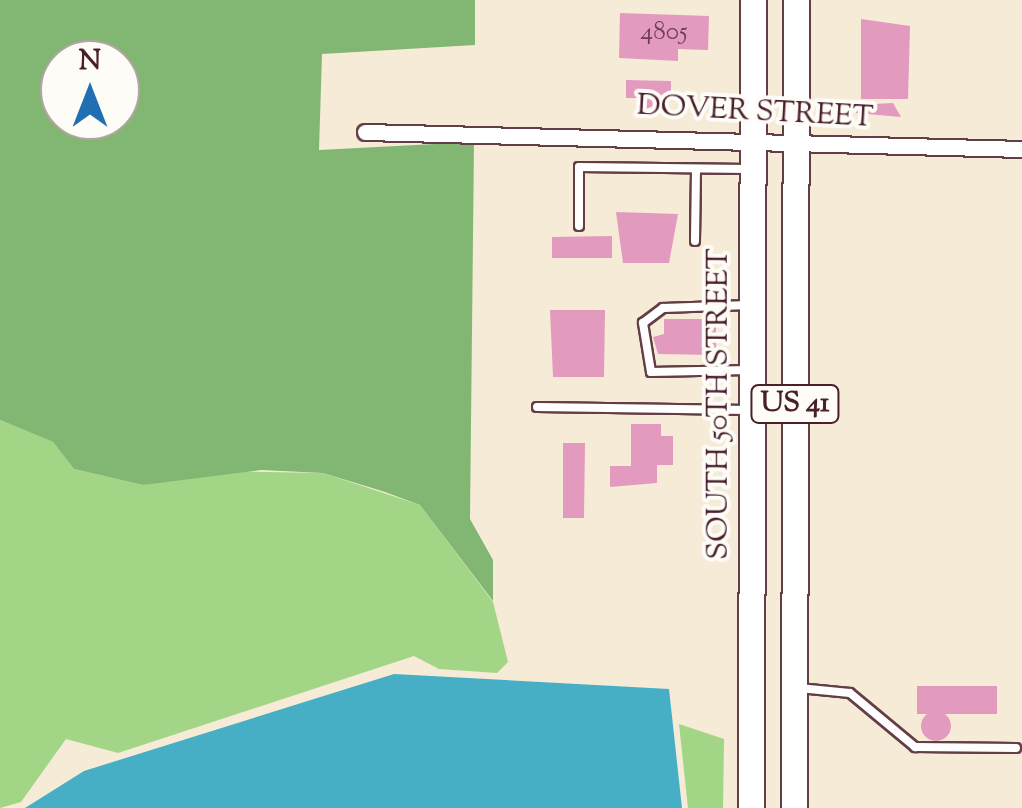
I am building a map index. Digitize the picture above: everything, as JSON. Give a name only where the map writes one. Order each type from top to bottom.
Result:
[{"type":"main road","name":"SOUTH 50TH STREET","points":[[751,808],[753,0]]},
{"type":"main road","name":"US 41","points":[[794,808],[796,0]]},
{"type":"street","name":"DOVER STREET","points":[[365,132],[753,135],[796,146],[1022,149]]},
{"type":"street","points":[[752,410],[796,410]]},
{"type":"lane","points":[[579,226],[579,167],[753,169]]},
{"type":"lane","points":[[695,241],[696,169]]},
{"type":"lane","points":[[752,305],[663,308],[643,323],[650,372],[752,369]]},
{"type":"lane","points":[[538,407],[752,410]]},
{"type":"lane","points":[[794,687],[850,693],[914,748],[1016,748]]},
{"type":"green space","points":[[0,0],[475,0],[475,45],[322,54],[319,150],[474,142],[470,519],[493,560],[493,601],[420,505],[385,492],[323,473],[261,470],[143,485],[74,469],[53,442],[0,420]]},
{"type":"green space","points":[[0,420],[53,442],[74,469],[143,485],[219,471],[323,473],[420,505],[493,602],[508,662],[497,673],[439,669],[414,656],[118,753],[66,739],[21,802],[0,808]]},
{"type":"green space","points":[[679,724],[724,739],[723,808],[688,808]]},
{"type":"water","points":[[394,674],[669,689],[682,808],[25,808],[84,771]]},
{"type":"building","points":[[620,13],[709,16],[708,50],[678,49],[678,61],[619,58]]},
{"type":"building","points":[[861,19],[910,26],[908,99],[861,99]]},
{"type":"building","points":[[626,80],[671,81],[671,99],[643,110],[643,98],[626,98]]},
{"type":"building","points":[[893,103],[901,117],[856,113],[856,105]]},
{"type":"building","points":[[616,212],[678,214],[669,263],[623,263]]},
{"type":"building","points":[[612,236],[612,258],[552,258],[552,237]]},
{"type":"building","points":[[550,310],[605,310],[604,377],[553,377]]},
{"type":"building","points":[[664,319],[716,319],[716,355],[658,354],[653,337],[664,334]]},
{"type":"building","points":[[631,424],[661,424],[661,436],[673,436],[673,465],[657,465],[657,483],[610,487],[610,466],[631,466]]},
{"type":"building","points":[[563,443],[585,443],[584,518],[563,518]]},
{"type":"building","points":[[917,686],[997,686],[997,714],[917,714]]},
{"type":"building","points":[[936,711],[947,715],[951,726],[947,737],[936,741],[925,737],[921,726],[925,715]]}]
